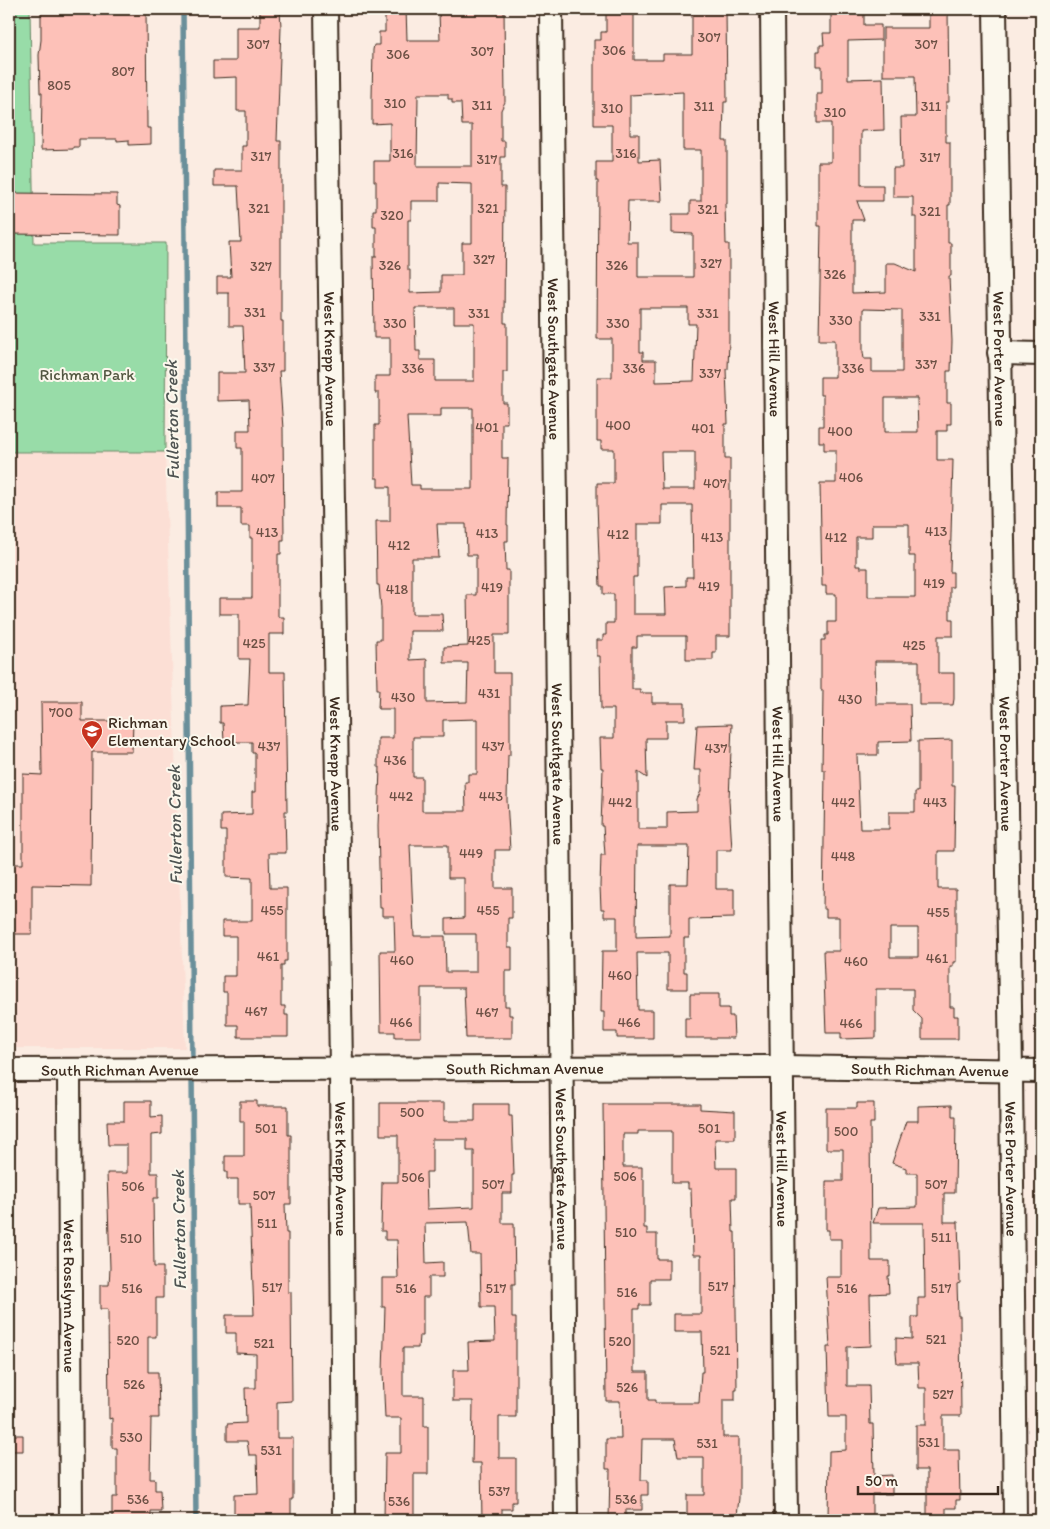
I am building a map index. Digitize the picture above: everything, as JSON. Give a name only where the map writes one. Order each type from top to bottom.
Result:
[{"type":"street","name":"West Knepp Avenue","points":[[326,9],[341,1069],[344,1520]]},
{"type":"street","name":"West Southgate Avenue","points":[[551,9],[566,1520]]},
{"type":"street","name":"West Hill Avenue","points":[[772,9],[786,1520]]},
{"type":"street","name":"West Porter Avenue","points":[[995,9],[1011,1072],[1015,1520]]},
{"type":"street","points":[[999,353],[1041,354]]},
{"type":"street","name":"South Richman Avenue","points":[[9,1070],[782,1068],[1041,1071]]},
{"type":"street","name":"West Rosslynn Avenue","points":[[69,1071],[71,1520]]},
{"type":"shaded area","name":"Richman Elementary School","points":[[165,452],[185,1048],[9,1048],[9,453]]},
{"type":"green space","name":"Richman Park","points":[[9,9],[30,9],[34,243],[166,243],[165,452],[9,452]]},
{"type":"building","points":[[41,9],[146,9],[147,128],[151,128],[151,144],[129,145],[129,140],[117,141],[117,139],[79,139],[79,147],[73,147],[73,149],[41,150],[42,93],[40,93],[39,55]]},
{"type":"building","points":[[260,9],[280,9],[281,27],[277,141],[281,141],[281,321],[283,321],[283,371],[279,371],[283,429],[284,540],[281,540],[281,554],[278,554],[278,617],[284,617],[284,634],[269,634],[269,672],[285,672],[287,811],[285,811],[286,853],[269,853],[270,888],[287,888],[287,961],[284,961],[284,966],[281,966],[281,1006],[285,1006],[285,1015],[288,1015],[288,1037],[238,1037],[238,1025],[227,1025],[227,992],[223,992],[223,976],[236,976],[236,936],[222,936],[222,921],[252,921],[252,878],[226,877],[226,831],[221,831],[221,815],[252,814],[252,792],[255,792],[255,753],[252,753],[252,742],[224,742],[223,723],[220,723],[220,706],[248,705],[250,659],[239,659],[239,614],[219,614],[219,598],[252,598],[252,538],[250,538],[250,526],[241,526],[241,508],[218,508],[218,492],[242,492],[242,448],[237,448],[237,430],[250,430],[249,400],[217,401],[217,373],[245,373],[243,326],[229,326],[229,293],[217,293],[217,277],[231,277],[229,242],[241,242],[238,186],[214,186],[214,170],[242,170],[242,146],[246,146],[246,111],[237,111],[237,77],[213,78],[213,61],[236,61],[236,27],[260,27]]},
{"type":"building","points":[[385,9],[406,9],[407,40],[440,40],[439,12],[459,12],[459,9],[504,9],[505,102],[501,110],[501,141],[505,141],[505,157],[501,157],[501,187],[505,187],[504,323],[507,323],[507,372],[503,372],[503,403],[507,403],[507,423],[502,423],[502,458],[508,458],[508,541],[505,541],[506,570],[509,570],[509,635],[494,635],[494,673],[510,673],[510,755],[508,755],[507,800],[510,850],[495,850],[495,888],[512,888],[512,918],[508,918],[508,947],[512,947],[512,971],[505,971],[505,1006],[509,1006],[509,1015],[512,1015],[512,1038],[466,1038],[464,988],[421,988],[421,1037],[395,1037],[395,1032],[381,1032],[380,951],[395,951],[394,916],[382,916],[382,908],[380,908],[378,826],[380,767],[378,767],[378,738],[393,738],[393,709],[378,709],[379,689],[377,689],[376,640],[381,640],[381,608],[379,585],[377,585],[376,521],[390,521],[390,487],[378,487],[378,478],[375,478],[375,425],[379,425],[379,393],[375,393],[375,376],[390,376],[390,338],[374,338],[373,257],[376,257],[376,227],[373,227],[373,210],[376,210],[376,181],[374,181],[374,161],[390,161],[390,123],[372,124],[373,50],[374,45],[379,45],[379,32],[385,32]],"holes":[[[418,94],[448,94],[448,99],[452,99],[452,103],[461,103],[462,125],[472,125],[472,166],[417,166]],[[439,183],[472,184],[472,243],[462,243],[462,275],[441,275],[441,292],[410,293],[408,220],[411,220],[411,201],[439,201]],[[415,308],[454,308],[454,323],[474,323],[474,381],[435,381],[435,360],[420,360],[420,351],[416,351]],[[441,408],[473,408],[473,489],[420,489],[420,485],[411,485],[407,416],[441,416]],[[437,524],[466,524],[467,555],[476,555],[476,595],[467,595],[468,646],[444,647],[444,663],[468,663],[467,702],[427,703],[427,659],[410,660],[410,631],[443,631],[442,614],[412,614],[412,558],[439,558]],[[477,719],[477,774],[468,774],[468,782],[465,782],[466,811],[422,811],[422,777],[413,777],[413,737],[443,737],[443,720]],[[410,845],[448,845],[448,878],[464,878],[464,918],[446,919],[446,934],[476,934],[476,972],[446,972],[445,936],[414,936]]]},
{"type":"building","points":[[606,9],[634,9],[634,60],[663,60],[663,54],[692,54],[692,9],[726,9],[727,102],[724,102],[723,141],[727,141],[727,204],[725,204],[726,244],[729,244],[729,340],[728,369],[726,369],[728,424],[725,424],[725,458],[730,458],[730,636],[716,636],[716,653],[713,653],[713,660],[686,660],[686,636],[637,636],[637,647],[632,647],[632,689],[640,689],[640,693],[652,693],[652,703],[685,703],[685,720],[666,720],[666,738],[646,738],[647,778],[638,772],[638,829],[667,829],[667,812],[697,811],[697,799],[701,791],[701,770],[694,770],[697,725],[732,724],[729,800],[732,850],[716,850],[716,889],[734,889],[734,918],[689,919],[689,938],[684,938],[684,972],[687,972],[687,989],[668,989],[668,953],[637,953],[638,1010],[653,1010],[653,1038],[617,1038],[617,1032],[604,1032],[604,1012],[601,1012],[602,951],[617,951],[617,917],[604,917],[604,909],[601,909],[600,886],[601,855],[605,855],[603,826],[601,826],[603,768],[601,768],[600,738],[614,738],[614,709],[601,709],[600,656],[597,656],[597,640],[603,640],[603,635],[606,635],[606,623],[614,623],[614,594],[603,594],[603,586],[600,586],[597,504],[597,483],[614,483],[614,449],[601,449],[601,441],[597,441],[597,377],[612,377],[612,339],[597,339],[598,181],[596,181],[596,162],[612,162],[612,125],[594,125],[594,40],[601,40],[601,32],[606,32]],"holes":[[[683,92],[683,150],[701,150],[701,201],[690,201],[690,214],[672,214],[672,233],[693,234],[693,277],[638,277],[638,242],[627,242],[628,201],[662,201],[660,160],[639,161],[639,134],[630,134],[630,95]],[[640,308],[688,308],[688,324],[696,324],[694,381],[656,382],[656,360],[643,360],[643,352],[640,352]],[[661,452],[695,452],[695,489],[662,489]],[[662,505],[692,505],[693,577],[686,577],[686,586],[665,587],[666,614],[633,614],[633,577],[637,577],[637,524],[662,524]],[[637,846],[689,846],[688,884],[670,884],[670,936],[636,937]]]},
{"type":"building","points":[[831,9],[864,9],[864,25],[881,25],[881,40],[848,41],[848,79],[883,78],[884,130],[861,131],[861,185],[883,185],[883,201],[857,201],[864,220],[852,220],[852,293],[886,292],[886,263],[895,263],[916,272],[916,217],[913,217],[913,197],[893,197],[893,168],[902,168],[901,117],[916,117],[915,76],[883,76],[883,28],[929,28],[929,9],[948,9],[949,102],[946,102],[946,142],[950,142],[948,243],[951,243],[951,276],[949,276],[952,341],[951,371],[947,371],[947,403],[951,403],[951,424],[947,424],[947,431],[937,431],[937,460],[953,460],[950,572],[953,572],[953,587],[950,587],[950,619],[953,619],[953,636],[938,636],[938,673],[954,673],[954,699],[953,705],[919,705],[919,661],[875,661],[876,704],[910,704],[911,741],[878,742],[878,755],[857,755],[860,829],[889,829],[889,812],[915,812],[915,792],[918,792],[918,741],[952,740],[952,786],[955,786],[954,851],[938,851],[938,889],[956,889],[956,962],[953,962],[953,967],[950,967],[950,1007],[954,1007],[954,1016],[958,1016],[958,1039],[922,1039],[922,1019],[913,1010],[913,989],[876,989],[876,1038],[841,1039],[841,1033],[826,1033],[823,951],[839,951],[839,917],[826,917],[826,909],[823,909],[825,770],[822,770],[823,690],[821,690],[821,640],[825,640],[825,635],[828,635],[828,622],[836,622],[836,594],[826,594],[826,586],[822,586],[820,483],[836,483],[836,450],[824,450],[824,442],[819,442],[819,426],[823,426],[823,395],[820,395],[820,377],[835,377],[835,340],[819,340],[821,226],[818,226],[818,162],[831,162],[831,123],[817,123],[817,94],[822,94],[822,66],[817,66],[817,51],[820,51],[820,45],[824,45],[823,33],[831,33]],"holes":[[[863,309],[902,310],[902,372],[872,372],[872,359],[864,359]],[[885,398],[917,398],[918,432],[885,432]],[[872,524],[909,524],[909,556],[915,556],[915,597],[868,597],[868,568],[856,566],[856,537],[872,537]],[[890,928],[918,928],[918,957],[890,957]]]},
{"type":"building","points":[[9,193],[117,194],[117,205],[120,206],[120,235],[9,234]]},
{"type":"building","points":[[41,702],[82,702],[82,721],[133,721],[132,752],[92,752],[91,886],[32,885],[32,934],[9,934],[9,864],[23,864],[23,774],[42,775]]},
{"type":"building","points":[[690,994],[719,994],[719,1008],[729,1008],[729,1016],[733,1016],[734,1038],[685,1038],[685,1018],[690,1018]]},
{"type":"building","points":[[124,1101],[151,1101],[151,1117],[162,1116],[162,1134],[151,1135],[151,1173],[158,1173],[158,1198],[153,1198],[154,1267],[163,1267],[163,1298],[156,1298],[156,1337],[148,1337],[148,1372],[158,1372],[159,1418],[151,1418],[150,1479],[155,1479],[155,1490],[160,1490],[161,1511],[151,1511],[151,1520],[112,1520],[112,1497],[117,1497],[117,1448],[112,1448],[112,1418],[109,1419],[108,1309],[100,1309],[100,1285],[109,1285],[107,1173],[127,1173],[127,1145],[108,1145],[107,1121],[124,1121]]},
{"type":"building","points":[[240,1101],[257,1101],[257,1106],[288,1106],[288,1135],[291,1135],[291,1204],[285,1204],[286,1233],[288,1233],[288,1292],[291,1292],[292,1401],[277,1402],[277,1438],[293,1438],[293,1499],[291,1499],[291,1519],[282,1520],[234,1520],[234,1495],[258,1494],[257,1455],[249,1455],[247,1441],[227,1441],[227,1424],[246,1423],[245,1388],[256,1388],[256,1354],[236,1353],[236,1333],[226,1333],[226,1315],[254,1315],[250,1204],[238,1204],[238,1179],[227,1179],[227,1172],[225,1172],[225,1156],[244,1156],[244,1121],[240,1121]]},
{"type":"building","points":[[380,1103],[444,1103],[444,1121],[475,1121],[475,1104],[509,1104],[509,1116],[512,1116],[514,1175],[512,1175],[512,1193],[502,1193],[502,1223],[514,1223],[515,1284],[512,1284],[512,1318],[516,1318],[516,1417],[499,1417],[499,1458],[516,1458],[516,1502],[512,1502],[512,1509],[502,1509],[502,1520],[482,1520],[481,1463],[472,1463],[473,1401],[453,1401],[453,1370],[469,1370],[468,1342],[495,1341],[494,1307],[481,1307],[480,1254],[471,1254],[468,1222],[425,1223],[426,1263],[443,1262],[443,1277],[429,1277],[429,1297],[423,1297],[423,1336],[419,1336],[418,1348],[403,1348],[403,1396],[424,1396],[424,1426],[428,1426],[428,1474],[414,1474],[414,1520],[384,1520],[385,1453],[401,1453],[401,1418],[385,1418],[383,1372],[385,1307],[382,1307],[382,1278],[398,1278],[397,1240],[385,1240],[385,1231],[381,1231],[382,1182],[398,1182],[398,1135],[380,1135]],"holes":[[[432,1139],[467,1139],[467,1151],[474,1151],[474,1207],[427,1209],[426,1172],[432,1172]]]},
{"type":"building","points":[[857,1103],[874,1103],[874,1123],[870,1123],[871,1261],[890,1261],[890,1276],[888,1276],[889,1293],[870,1294],[871,1346],[847,1347],[847,1386],[869,1386],[870,1424],[873,1424],[874,1476],[892,1475],[892,1494],[872,1494],[872,1520],[828,1520],[829,1451],[846,1450],[846,1417],[829,1417],[827,1347],[830,1347],[826,1277],[841,1277],[841,1239],[829,1239],[829,1230],[826,1230],[826,1181],[843,1181],[843,1149],[826,1149],[826,1108],[857,1108]]},
{"type":"building","points":[[603,1104],[700,1104],[700,1109],[735,1111],[735,1139],[715,1139],[716,1168],[736,1168],[736,1198],[732,1198],[733,1232],[735,1232],[737,1390],[735,1390],[735,1400],[723,1400],[723,1437],[739,1437],[739,1498],[737,1516],[728,1517],[728,1520],[687,1520],[687,1495],[704,1495],[704,1457],[678,1457],[675,1439],[642,1439],[641,1480],[648,1480],[648,1495],[642,1495],[642,1510],[626,1510],[626,1520],[609,1520],[610,1469],[606,1469],[606,1439],[621,1439],[620,1401],[606,1401]],"holes":[[[638,1131],[672,1131],[672,1183],[688,1183],[688,1189],[691,1189],[693,1255],[701,1255],[701,1314],[674,1314],[674,1332],[702,1332],[703,1372],[701,1372],[699,1403],[655,1403],[655,1400],[648,1400],[648,1372],[634,1372],[634,1309],[639,1309],[639,1305],[650,1305],[650,1279],[669,1279],[669,1259],[657,1259],[657,1234],[647,1234],[647,1228],[644,1228],[644,1179],[642,1179],[642,1167],[623,1167],[623,1134],[638,1134]]]},
{"type":"building","points":[[952,1105],[952,1116],[956,1116],[955,1193],[944,1193],[944,1222],[958,1222],[960,1283],[957,1284],[958,1316],[960,1316],[961,1416],[943,1416],[943,1450],[959,1450],[960,1500],[956,1500],[956,1508],[946,1508],[946,1520],[927,1520],[927,1470],[916,1470],[916,1425],[926,1425],[926,1388],[919,1388],[918,1363],[897,1363],[896,1353],[896,1338],[912,1339],[912,1317],[918,1317],[918,1298],[925,1298],[924,1223],[873,1223],[878,1208],[917,1207],[917,1173],[906,1173],[906,1168],[892,1163],[906,1121],[918,1121],[918,1106]]},
{"type":"building","points":[[9,1435],[23,1435],[23,1451],[9,1451]]},
{"type":"waterway","name":"Fullerton Creek","points":[[183,9],[192,1064]]},
{"type":"waterway","name":"Fullerton Creek","points":[[192,1073],[196,1520]]},
{"type":"place","name":"Richman Elementary School","points":[[92,750]]}]
